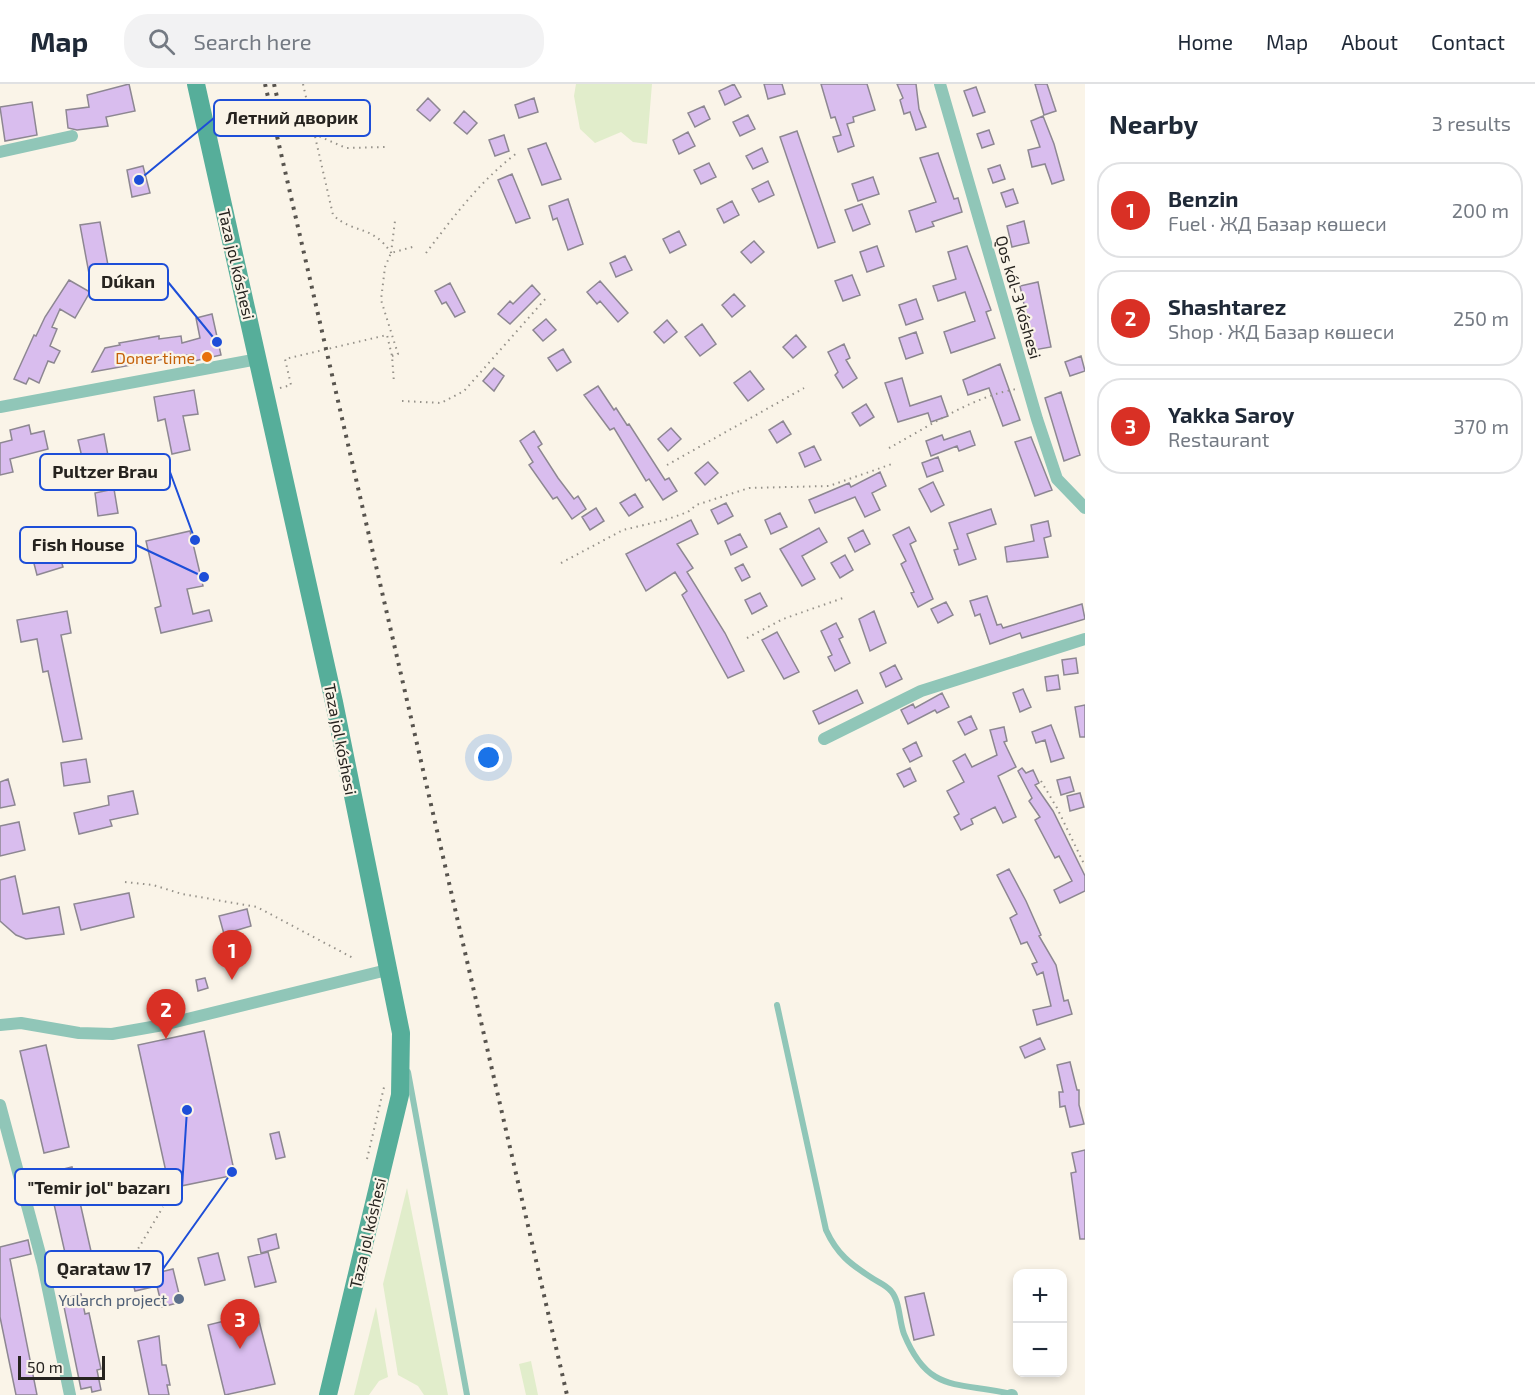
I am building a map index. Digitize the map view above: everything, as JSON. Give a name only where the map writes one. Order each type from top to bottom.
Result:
[{"type":"main road","name":"Taza jol kóshesi","points":[[196,84],[334,702],[400,1033],[400,1095],[328,1395]]},
{"type":"street","name":"Qos kól-3 kóshesi","points":[[940,84],[1028,388],[1057,479],[1085,508]]},
{"type":"street","points":[[0,152],[72,136]]},
{"type":"street","points":[[0,407],[258,359]]},
{"type":"street","points":[[824,739],[921,691],[1085,639]]},
{"type":"street","points":[[0,1025],[21,1023],[79,1033],[112,1034],[163,1025],[387,970]]},
{"type":"street","points":[[0,1105],[43,1264],[70,1395]]},
{"type":"lane","points":[[777,1005],[826,1230],[833,1246],[842,1259],[889,1289],[895,1296],[903,1331],[912,1350],[933,1376],[948,1385],[985,1388],[1012,1395]]},
{"type":"lane","points":[[400,1033],[467,1395]]},
{"type":"path","points":[[303,84],[333,215],[345,226],[370,231],[382,240],[391,253]]},
{"type":"path","points":[[314,134],[346,148],[385,147]]},
{"type":"path","points":[[426,253],[468,198],[492,172],[517,153]]},
{"type":"path","points":[[392,356],[398,354],[381,300],[395,222]]},
{"type":"path","points":[[391,253],[416,246]]},
{"type":"path","points":[[402,400],[441,402],[464,391],[547,297]]},
{"type":"path","points":[[280,388],[291,385],[285,359],[387,335],[392,356],[394,383]]},
{"type":"path","points":[[667,465],[804,388]]},
{"type":"path","points":[[889,448],[977,403],[1006,391],[1028,388]]},
{"type":"path","points":[[561,563],[623,530],[673,518],[688,512],[696,505],[749,488],[829,486],[892,464]]},
{"type":"path","points":[[747,638],[783,619],[843,598]]},
{"type":"path","points":[[1041,782],[1057,808],[1085,866]]},
{"type":"path","points":[[125,882],[153,885],[182,894],[257,907],[355,959]]},
{"type":"path","points":[[367,1159],[386,1077]]},
{"type":"path","points":[[133,1272],[138,1249],[163,1207]]},
{"type":"green space","points":[[576,84],[652,84],[647,144],[633,142],[621,132],[595,143],[580,129],[574,96]]},
{"type":"green space","points":[[407,1188],[448,1395],[424,1395],[418,1386],[398,1375],[383,1284]]},
{"type":"green space","points":[[376,1307],[388,1377],[379,1381],[369,1395],[354,1395]]},
{"type":"green space","points":[[531,1361],[538,1395],[526,1395],[519,1364]]},
{"type":"building","points":[[129,84],[135,111],[106,117],[108,126],[77,130],[68,128],[66,110],[89,107],[87,95]]},
{"type":"building","points":[[734,84],[741,97],[725,105],[719,91]]},
{"type":"building","points":[[764,84],[782,84],[785,94],[768,99]]},
{"type":"building","points":[[821,84],[867,84],[875,110],[853,117],[854,122],[847,124],[854,146],[838,152],[833,137],[841,135],[835,117],[831,118]]},
{"type":"building","points":[[897,84],[916,84],[919,109],[926,127],[916,130],[910,112],[904,114],[900,100],[903,98]]},
{"type":"building","points":[[1035,84],[1047,84],[1056,111],[1044,115]]},
{"type":"building","points":[[976,87],[985,112],[973,116],[964,91]]},
{"type":"building","points":[[428,98],[440,110],[430,121],[417,110]]},
{"type":"building","points":[[534,98],[538,112],[519,118],[515,105]]},
{"type":"building","points":[[32,102],[37,135],[5,141],[0,107]]},
{"type":"building","points":[[704,106],[710,119],[695,127],[688,113]]},
{"type":"building","points":[[464,111],[477,123],[467,134],[454,123]]},
{"type":"building","points":[[748,115],[755,129],[740,136],[733,122]]},
{"type":"building","points":[[1043,116],[1064,180],[1052,184],[1045,164],[1032,167],[1028,150],[1040,147],[1031,121]]},
{"type":"building","points":[[989,130],[994,144],[982,148],[977,134]]},
{"type":"building","points":[[797,131],[835,242],[818,248],[780,137]]},
{"type":"building","points":[[688,132],[695,146],[679,154],[673,140]]},
{"type":"building","points":[[504,135],[509,151],[495,156],[489,140]]},
{"type":"building","points":[[546,143],[561,179],[542,185],[528,149]]},
{"type":"building","points":[[762,148],[768,162],[753,169],[746,156]]},
{"type":"building","points":[[938,153],[954,199],[958,198],[962,212],[932,222],[934,226],[916,232],[909,211],[936,202],[920,158]]},
{"type":"building","points":[[709,163],[716,177],[701,184],[694,170]]},
{"type":"building","points":[[1000,165],[1005,179],[993,183],[988,169]]},
{"type":"building","points":[[143,166],[150,193],[132,197],[127,170]]},
{"type":"building","points":[[512,174],[530,218],[516,223],[498,180]]},
{"type":"building","points":[[873,177],[879,194],[858,201],[852,184]]},
{"type":"building","points":[[768,181],[774,195],[759,202],[752,189]]},
{"type":"building","points":[[1013,189],[1018,203],[1006,207],[1001,193]]},
{"type":"building","points":[[568,199],[583,244],[568,250],[557,218],[553,220],[549,206]]},
{"type":"building","points":[[732,201],[739,215],[724,223],[717,209]]},
{"type":"building","points":[[862,204],[870,224],[853,231],[845,210]]},
{"type":"building","points":[[1024,221],[1029,243],[1012,247],[1007,226]]},
{"type":"building","points":[[100,222],[110,276],[90,279],[80,225]]},
{"type":"building","points":[[679,231],[686,245],[670,253],[663,239]]},
{"type":"building","points":[[754,241],[764,252],[751,263],[741,252]]},
{"type":"building","points":[[877,246],[884,266],[867,272],[860,252]]},
{"type":"building","points":[[967,246],[991,310],[986,312],[995,338],[951,353],[944,332],[975,321],[965,292],[938,301],[933,286],[956,279],[948,252]]},
{"type":"building","points":[[625,256],[632,270],[616,277],[610,263]]},
{"type":"building","points":[[852,275],[860,295],[843,301],[835,281]]},
{"type":"building","points":[[69,280],[90,292],[75,318],[60,309],[52,327],[57,329],[50,346],[60,351],[54,363],[48,361],[39,383],[29,378],[26,384],[14,379],[34,335],[36,336],[45,317]]},
{"type":"building","points":[[600,281],[628,313],[618,322],[600,301],[597,304],[587,292]]},
{"type":"building","points":[[1038,282],[1051,347],[1034,350],[1020,286]]},
{"type":"building","points":[[450,283],[465,312],[455,317],[446,302],[442,304],[435,291]]},
{"type":"building","points":[[532,285],[540,294],[510,324],[498,314],[510,301],[513,304]]},
{"type":"building","points":[[734,294],[745,306],[732,317],[722,305]]},
{"type":"building","points":[[916,299],[923,319],[906,325],[899,305]]},
{"type":"building","points":[[212,314],[221,355],[194,361],[193,354],[92,372],[105,348],[120,345],[119,343],[159,336],[159,339],[181,336],[182,343],[200,338],[196,318]]},
{"type":"building","points":[[546,319],[556,330],[543,341],[533,330]]},
{"type":"building","points":[[667,320],[677,332],[664,343],[654,332]]},
{"type":"building","points":[[702,324],[716,344],[700,356],[685,337]]},
{"type":"building","points":[[916,332],[923,353],[906,359],[899,338]]},
{"type":"building","points":[[796,335],[806,347],[793,358],[783,347]]},
{"type":"building","points":[[844,344],[850,358],[846,360],[857,378],[843,388],[835,375],[838,372],[828,352]]},
{"type":"building","points":[[563,349],[571,362],[557,371],[548,358]]},
{"type":"building","points":[[1081,356],[1085,371],[1070,376],[1065,362]]},
{"type":"building","points":[[1000,364],[1020,420],[1003,426],[989,388],[968,395],[963,380]]},
{"type":"building","points":[[494,368],[504,376],[494,391],[483,381]]},
{"type":"building","points":[[750,371],[764,389],[748,401],[734,383]]},
{"type":"building","points":[[902,378],[910,406],[941,396],[948,416],[931,422],[928,413],[898,422],[885,383]]},
{"type":"building","points":[[598,386],[614,410],[616,408],[627,425],[629,424],[665,480],[669,478],[677,491],[663,500],[649,479],[646,481],[614,428],[610,430],[584,395]]},
{"type":"building","points":[[194,390],[198,414],[183,416],[190,450],[172,454],[165,419],[158,421],[154,397]]},
{"type":"building","points":[[1061,392],[1080,455],[1064,461],[1045,398]]},
{"type":"building","points":[[866,404],[874,417],[860,426],[852,413]]},
{"type":"building","points":[[783,421],[791,434],[777,443],[769,430]]},
{"type":"building","points":[[29,425],[31,434],[44,431],[48,449],[10,459],[13,472],[0,475],[0,443],[12,440],[10,430]]},
{"type":"building","points":[[671,428],[681,439],[668,451],[658,439]]},
{"type":"building","points":[[534,431],[542,444],[538,447],[558,478],[574,499],[578,496],[586,509],[572,519],[557,497],[553,499],[529,465],[533,462],[520,441]]},
{"type":"building","points":[[970,431],[975,445],[959,451],[957,446],[931,456],[926,441],[942,435],[944,440]]},
{"type":"building","points":[[104,434],[109,461],[84,466],[78,440]]},
{"type":"building","points":[[1031,437],[1052,490],[1035,496],[1015,442]]},
{"type":"building","points":[[814,446],[821,460],[805,467],[799,453]]},
{"type":"building","points":[[938,457],[943,471],[927,477],[922,463]]},
{"type":"building","points":[[708,462],[718,473],[705,485],[695,473]]},
{"type":"building","points":[[880,472],[886,486],[872,493],[880,510],[865,517],[855,497],[815,513],[809,500],[849,483],[851,487]]},
{"type":"building","points":[[933,482],[944,505],[931,512],[919,489]]},
{"type":"building","points":[[114,489],[118,513],[98,516],[95,493]]},
{"type":"building","points":[[635,494],[643,507],[629,516],[620,503]]},
{"type":"building","points":[[726,503],[733,516],[718,524],[711,510]]},
{"type":"building","points":[[596,508],[604,521],[590,530],[582,517]]},
{"type":"building","points":[[991,509],[996,524],[967,534],[976,559],[959,565],[954,550],[958,549],[949,523]]},
{"type":"building","points":[[780,513],[787,527],[771,534],[765,520]]},
{"type":"building","points":[[691,520],[698,534],[677,544],[693,568],[687,572],[725,633],[744,671],[728,678],[682,595],[687,591],[675,572],[646,591],[626,554]]},
{"type":"building","points":[[1048,521],[1051,536],[1044,538],[1048,557],[1007,562],[1005,547],[1034,541],[1031,525]]},
{"type":"building","points":[[909,527],[916,541],[910,544],[933,599],[918,607],[901,564],[906,561],[893,535]]},
{"type":"building","points":[[819,528],[827,542],[802,556],[815,579],[802,586],[780,549]]},
{"type":"building","points":[[863,530],[870,544],[855,552],[848,538]]},
{"type":"building","points":[[190,531],[203,586],[187,589],[193,614],[209,610],[212,621],[161,633],[155,608],[161,606],[146,541]]},
{"type":"building","points":[[740,534],[747,547],[731,555],[725,541]]},
{"type":"building","points":[[57,548],[63,567],[37,575],[32,556]]},
{"type":"building","points":[[845,555],[853,570],[840,578],[831,563]]},
{"type":"building","points":[[743,564],[750,577],[742,581],[735,568]]},
{"type":"building","points":[[760,593],[767,606],[752,614],[745,600]]},
{"type":"building","points":[[987,596],[997,625],[1001,624],[1003,628],[1082,604],[1085,619],[1022,638],[1020,633],[990,644],[980,614],[975,616],[970,601]]},
{"type":"building","points":[[946,602],[953,615],[938,623],[931,609]]},
{"type":"building","points":[[67,611],[71,633],[61,635],[82,739],[63,742],[48,671],[43,672],[37,639],[21,642],[17,620]]},
{"type":"building","points":[[874,611],[886,643],[870,651],[859,619]]},
{"type":"building","points":[[836,623],[843,637],[839,639],[850,663],[835,671],[828,657],[832,655],[821,631]]},
{"type":"building","points":[[777,632],[799,672],[784,679],[762,640]]},
{"type":"building","points":[[1076,658],[1078,673],[1064,675],[1062,660]]},
{"type":"building","points":[[895,665],[902,679],[886,687],[880,673]]},
{"type":"building","points":[[1058,675],[1060,689],[1047,691],[1045,677]]},
{"type":"building","points":[[1023,689],[1031,707],[1020,712],[1013,693]]},
{"type":"building","points":[[857,690],[863,703],[819,724],[813,711]]},
{"type":"building","points":[[942,693],[949,707],[937,713],[935,710],[908,724],[901,710],[913,704],[915,708]]},
{"type":"building","points":[[1085,705],[1085,737],[1080,737],[1075,707]]},
{"type":"building","points":[[971,716],[977,729],[965,735],[958,722]]},
{"type":"building","points":[[1051,725],[1064,758],[1051,762],[1045,740],[1036,743],[1032,732]]},
{"type":"building","points":[[1004,727],[1007,741],[1004,742],[1016,767],[998,776],[1016,817],[1003,823],[995,807],[971,819],[973,824],[961,830],[954,817],[959,814],[947,791],[964,782],[953,761],[965,754],[972,767],[997,755],[990,730]]},
{"type":"building","points":[[916,742],[922,756],[910,762],[903,749]]},
{"type":"building","points":[[86,759],[90,782],[64,786],[61,763]]},
{"type":"building","points":[[910,768],[916,781],[904,787],[897,774]]},
{"type":"building","points":[[1022,768],[1026,773],[1033,770],[1039,783],[1035,785],[1053,811],[1085,876],[1085,891],[1060,903],[1054,890],[1072,881],[1059,856],[1055,858],[1035,820],[1040,817],[1029,801],[1032,798],[1018,771]]},
{"type":"building","points":[[1070,777],[1074,791],[1061,795],[1057,780]]},
{"type":"building","points":[[8,779],[15,805],[0,808],[0,782]]},
{"type":"building","points":[[133,791],[138,814],[110,820],[112,826],[79,834],[74,813],[109,805],[108,796]]},
{"type":"building","points":[[1080,793],[1084,807],[1070,811],[1067,796]]},
{"type":"building","points":[[19,822],[25,850],[0,856],[0,826]]},
{"type":"building","points":[[1009,869],[1026,901],[1041,935],[1039,936],[1056,965],[1064,1001],[1068,1000],[1072,1014],[1037,1025],[1033,1010],[1051,1006],[1043,972],[1037,975],[1032,964],[1037,962],[1027,942],[1021,944],[1010,918],[1017,914],[997,875]]},
{"type":"building","points":[[15,876],[23,914],[59,907],[64,934],[26,939],[16,935],[0,921],[0,880]]},
{"type":"building","points":[[129,893],[134,917],[81,930],[74,904]]},
{"type":"building","points":[[247,909],[251,926],[224,934],[219,916]]},
{"type":"building","points":[[205,978],[208,988],[198,991],[196,980]]},
{"type":"building","points":[[204,1031],[235,1175],[176,1187],[174,1179],[168,1181],[138,1045]]},
{"type":"building","points":[[1040,1038],[1045,1049],[1025,1058],[1020,1047]]},
{"type":"building","points":[[46,1045],[69,1147],[44,1153],[20,1051]]},
{"type":"building","points":[[1070,1062],[1077,1090],[1079,1090],[1079,1105],[1084,1124],[1070,1127],[1065,1106],[1060,1107],[1059,1092],[1063,1092],[1057,1065]]},
{"type":"building","points":[[279,1132],[285,1157],[276,1159],[270,1134]]},
{"type":"building","points":[[1085,1150],[1085,1239],[1080,1239],[1071,1173],[1076,1172],[1072,1153]]},
{"type":"building","points":[[72,1167],[95,1269],[70,1275],[47,1173]]},
{"type":"building","points":[[276,1234],[279,1248],[261,1253],[258,1239]]},
{"type":"building","points":[[28,1240],[31,1254],[10,1259],[37,1395],[16,1395],[0,1317],[0,1247]]},
{"type":"building","points":[[268,1252],[276,1282],[255,1287],[248,1257]]},
{"type":"building","points":[[218,1253],[225,1280],[205,1285],[198,1258]]},
{"type":"building","points":[[173,1269],[181,1302],[162,1307],[157,1286],[135,1291],[132,1279]]},
{"type":"building","points":[[924,1293],[934,1335],[914,1340],[905,1297]]},
{"type":"building","points":[[81,1294],[85,1314],[89,1313],[101,1369],[97,1370],[101,1390],[92,1392],[91,1387],[81,1389],[63,1302],[71,1301],[70,1297]]},
{"type":"building","points":[[257,1313],[275,1384],[225,1395],[208,1325]]},
{"type":"building","points":[[159,1336],[162,1365],[166,1365],[170,1385],[167,1385],[169,1395],[149,1395],[138,1341]]},
{"type":"railway","points":[[265,84],[567,1395]]},
{"type":"railway","points":[[274,84],[280,110]]},
{"type":"place","name":"Летний дворик","points":[[139,180]]},
{"type":"place","name":"Dúkan","points":[[217,342]]},
{"type":"place","name":"Doner time","points":[[207,357]]},
{"type":"place","name":"Pultzer Brau","points":[[195,540]]},
{"type":"place","name":"Fish House","points":[[204,577]]},
{"type":"place","name":"Benzin","points":[[232,980]]},
{"type":"place","name":"Shashtarez","points":[[166,1039]]},
{"type":"place","name":"\"Temir jol\" bazarı","points":[[187,1110]]},
{"type":"place","name":"Qarataw 17","points":[[232,1172]]},
{"type":"place","name":"Yularch project","points":[[179,1299]]},
{"type":"place","name":"Yakka Saroy","points":[[240,1349]]}]
